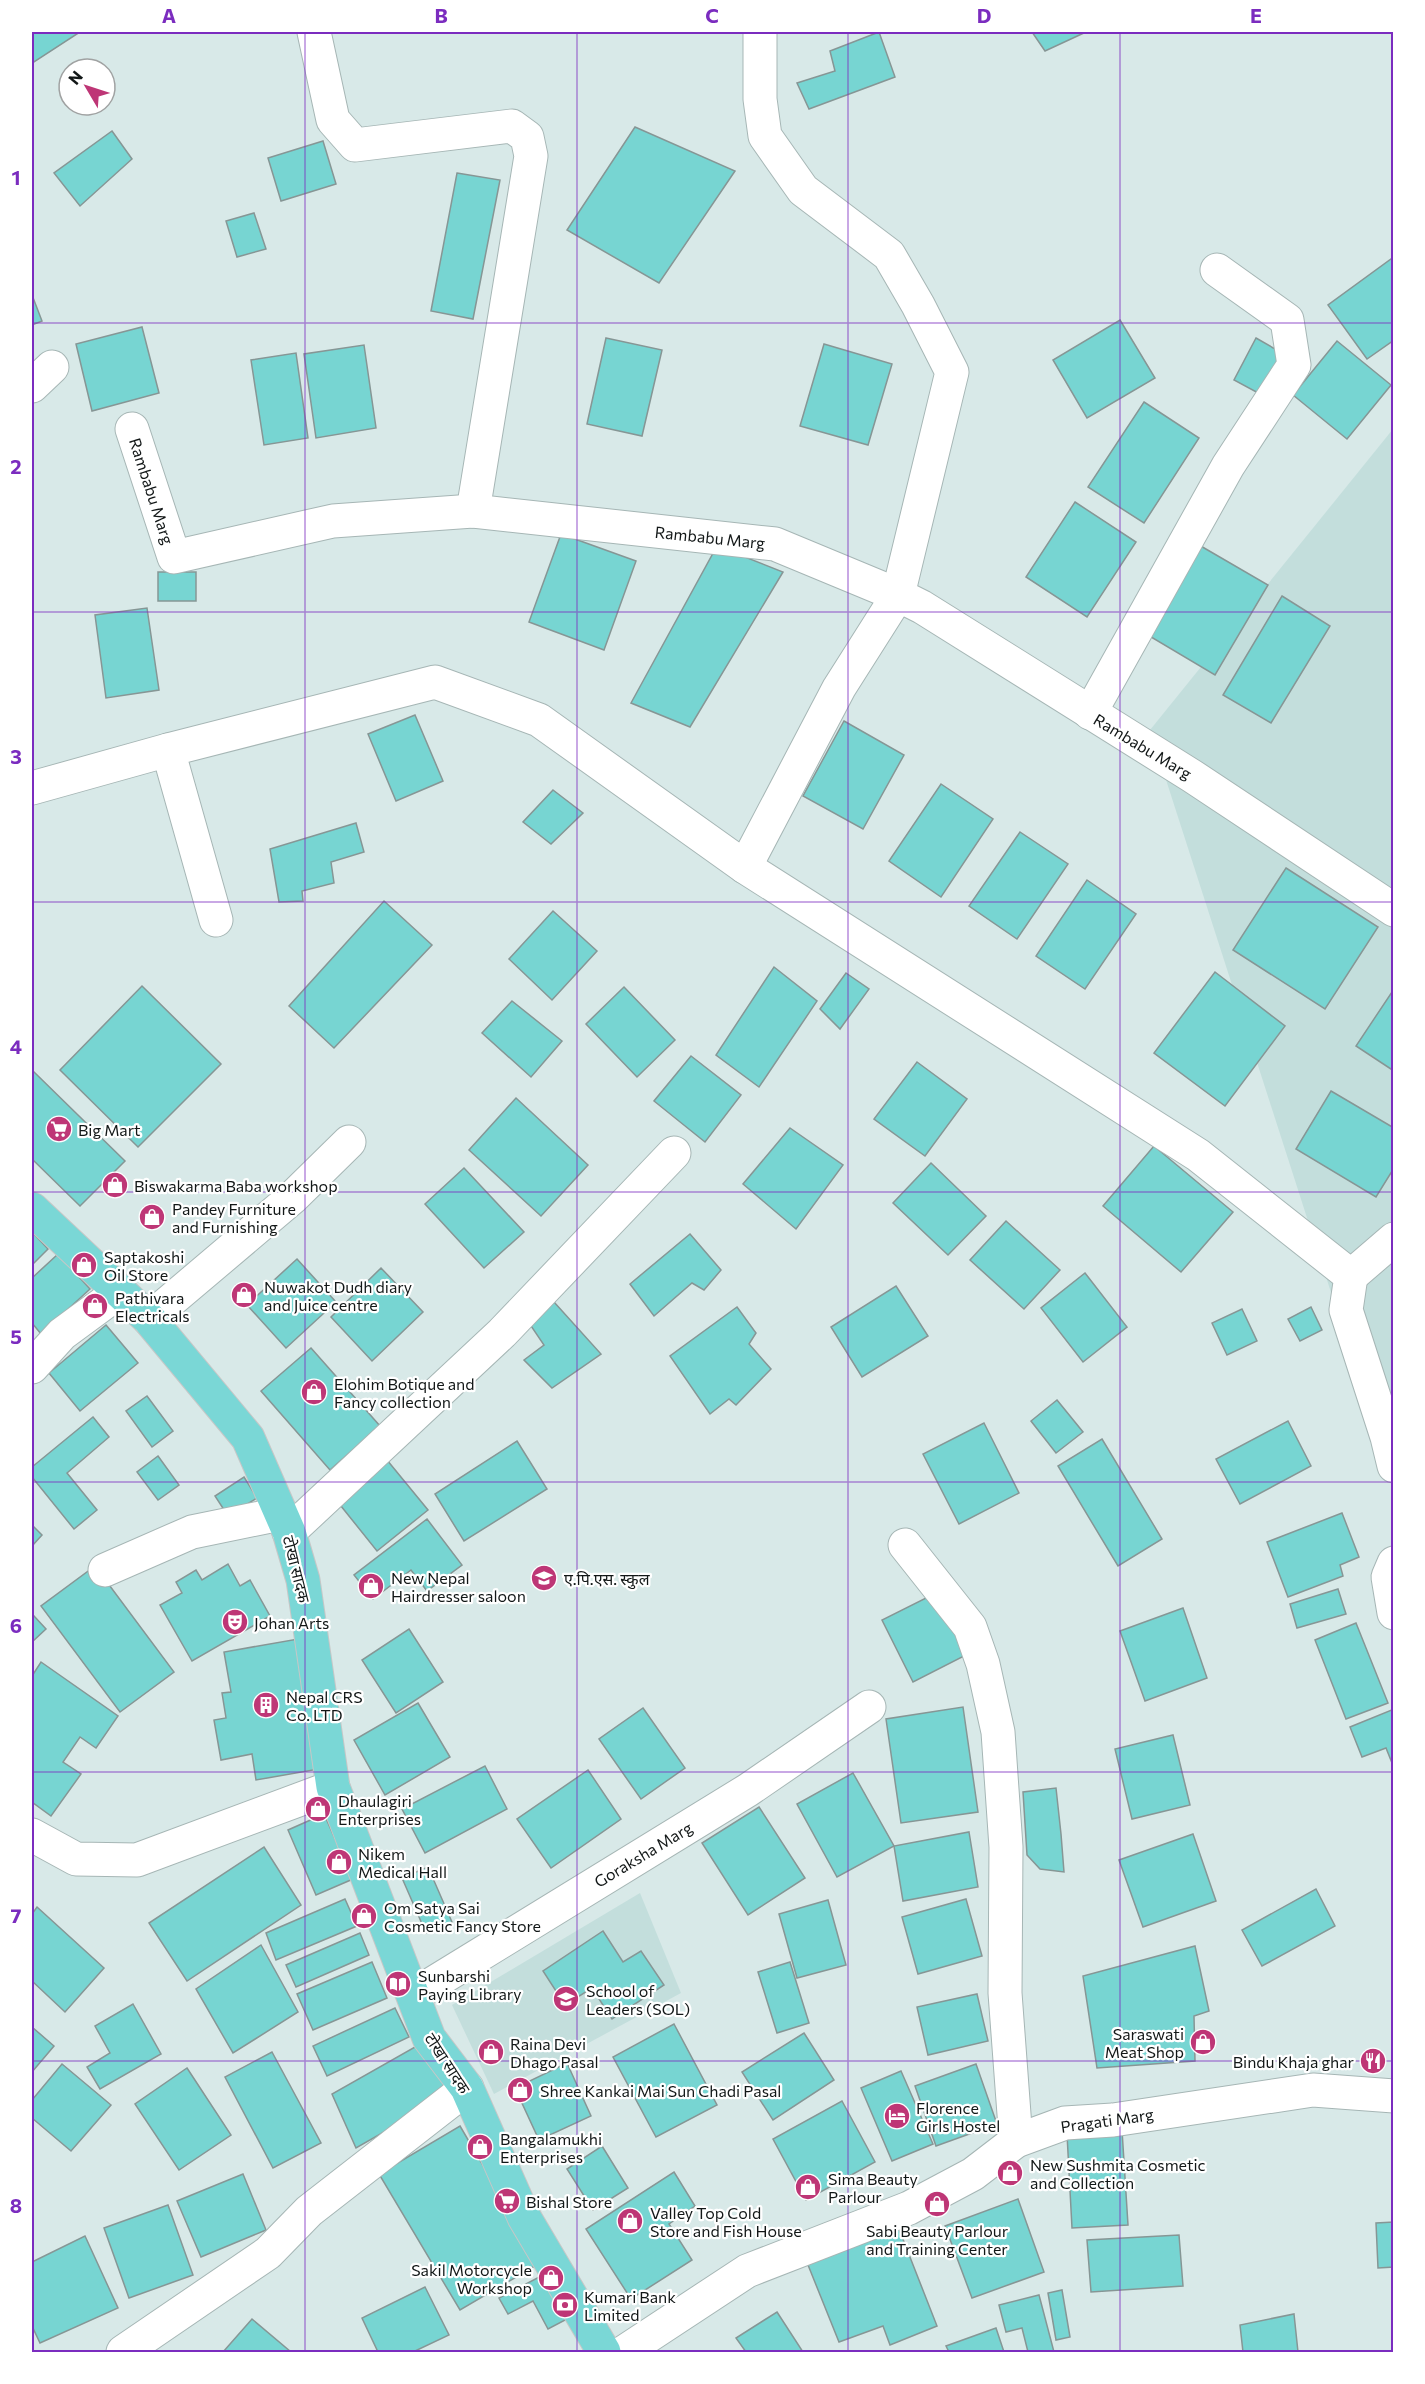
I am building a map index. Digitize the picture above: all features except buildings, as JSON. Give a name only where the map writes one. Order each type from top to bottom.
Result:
[{"type":"main road","name":"टोखा सादक","points":[[32,1209],[149,1319],[248,1438],[284,1523],[303,1580],[333,1786],[429,2038],[467,2088],[524,2217],[604,2352]]},
{"type":"street","points":[[314,32],[333,120],[354,145],[512,126],[527,137],[531,156],[473,512]]},
{"type":"street","points":[[745,867],[839,688],[898,595],[952,372],[918,305],[889,255],[803,190],[765,135],[760,99],[760,32]]},
{"type":"street","points":[[1090,713],[1228,466],[1294,365],[1287,320],[1217,270]]},
{"type":"street","name":"Rambabu Marg","points":[[132,429],[174,557],[333,521],[473,512],[775,544],[898,595],[921,607],[1192,776],[1394,910]]},
{"type":"street","points":[[32,789],[168,750],[435,682],[539,720],[745,867],[1198,1155],[1351,1276]]},
{"type":"street","points":[[168,750],[216,920]]},
{"type":"street","points":[[149,1319],[292,1198],[349,1142]]},
{"type":"street","points":[[105,1570],[192,1532],[284,1523],[502,1333],[674,1153]]},
{"type":"street","points":[[1394,1239],[1351,1276],[1346,1310],[1388,1437],[1394,1466]]},
{"type":"street","points":[[32,1367],[62,1334],[119,1292]]},
{"type":"street","points":[[905,1545],[970,1627],[983,1664],[998,1732],[1006,1847],[1005,1993],[1016,2141]]},
{"type":"street","points":[[1394,1563],[1388,1578],[1394,1613]]},
{"type":"street","name":"Goraksha Marg","points":[[414,1995],[748,1790],[869,1707]]},
{"type":"street","points":[[32,1835],[76,1859],[137,1860],[333,1786]]},
{"type":"street","points":[[123,2352],[268,2253],[309,2211],[467,2088]]},
{"type":"street","name":"Pragati Marg","points":[[624,2352],[747,2271],[909,2208],[973,2174],[1016,2141],[1065,2123],[1113,2120],[1312,2090],[1394,2097]]},
{"type":"shaded area","points":[[1393,429],[1393,1485],[1150,730]]},
{"type":"shaded area","name":"School of Leaders (SOL)","points":[[640,1893],[681,1993],[494,2094],[452,2005]]},
{"type":"place","name":"Big Mart","points":[[59,1129]]},
{"type":"place","name":"Biswakarma Baba workshop","points":[[115,1185]]},
{"type":"place","name":"Pandey Furniture and Furnishing","points":[[152,1217]]},
{"type":"place","name":"Saptakoshi Oil Store","points":[[84,1265]]},
{"type":"place","name":"Nuwakot Dudh diary and Juice centre","points":[[244,1295]]},
{"type":"place","name":"Pathivara Electricals","points":[[95,1306]]},
{"type":"place","name":"Elohim Botique and Fancy collection","points":[[314,1392]]},
{"type":"place","name":"ए.पि.एस. स्कुल","points":[[544,1578]]},
{"type":"place","name":"New Nepal Hairdresser saloon","points":[[371,1586]]},
{"type":"place","name":"Johan Arts","points":[[235,1622]]},
{"type":"place","name":"Nepal CRS Co. LTD","points":[[266,1705]]},
{"type":"place","name":"Dhaulagiri Enterprises","points":[[318,1809]]},
{"type":"place","name":"Nikem Medical Hall","points":[[339,1862]]},
{"type":"place","name":"Om Satya Sai Cosmetic Fancy Store","points":[[364,1916]]},
{"type":"place","name":"Sunbarshi Paying Library","points":[[398,1984]]},
{"type":"place","name":"School of Leaders (SOL)","points":[[566,1999]]},
{"type":"place","name":"Saraswati Meat Shop","points":[[1203,2042]]},
{"type":"place","name":"Raina Devi Dhago Pasal","points":[[491,2052]]},
{"type":"place","name":"Bindu Khaja ghar","points":[[1373,2061]]},
{"type":"place","name":"Shree Kankai Mai Sun Chadi Pasal","points":[[520,2090]]},
{"type":"place","name":"Florence Girls Hostel","points":[[897,2116]]},
{"type":"place","name":"Bangalamukhi Enterprises","points":[[480,2147]]},
{"type":"place","name":"New Sushmita Cosmetic and Collection","points":[[1010,2173]]},
{"type":"place","name":"Sima Beauty Parlour","points":[[808,2187]]},
{"type":"place","name":"Bishal Store","points":[[507,2201]]},
{"type":"place","name":"Sabi Beauty Parlour and Training Center","points":[[937,2204]]},
{"type":"place","name":"Valley Top Cold Store and Fish House","points":[[630,2221]]},
{"type":"place","name":"Sakil Motorcycle Workshop","points":[[551,2278]]},
{"type":"place","name":"Kumari Bank Limited","points":[[565,2305]]}]
